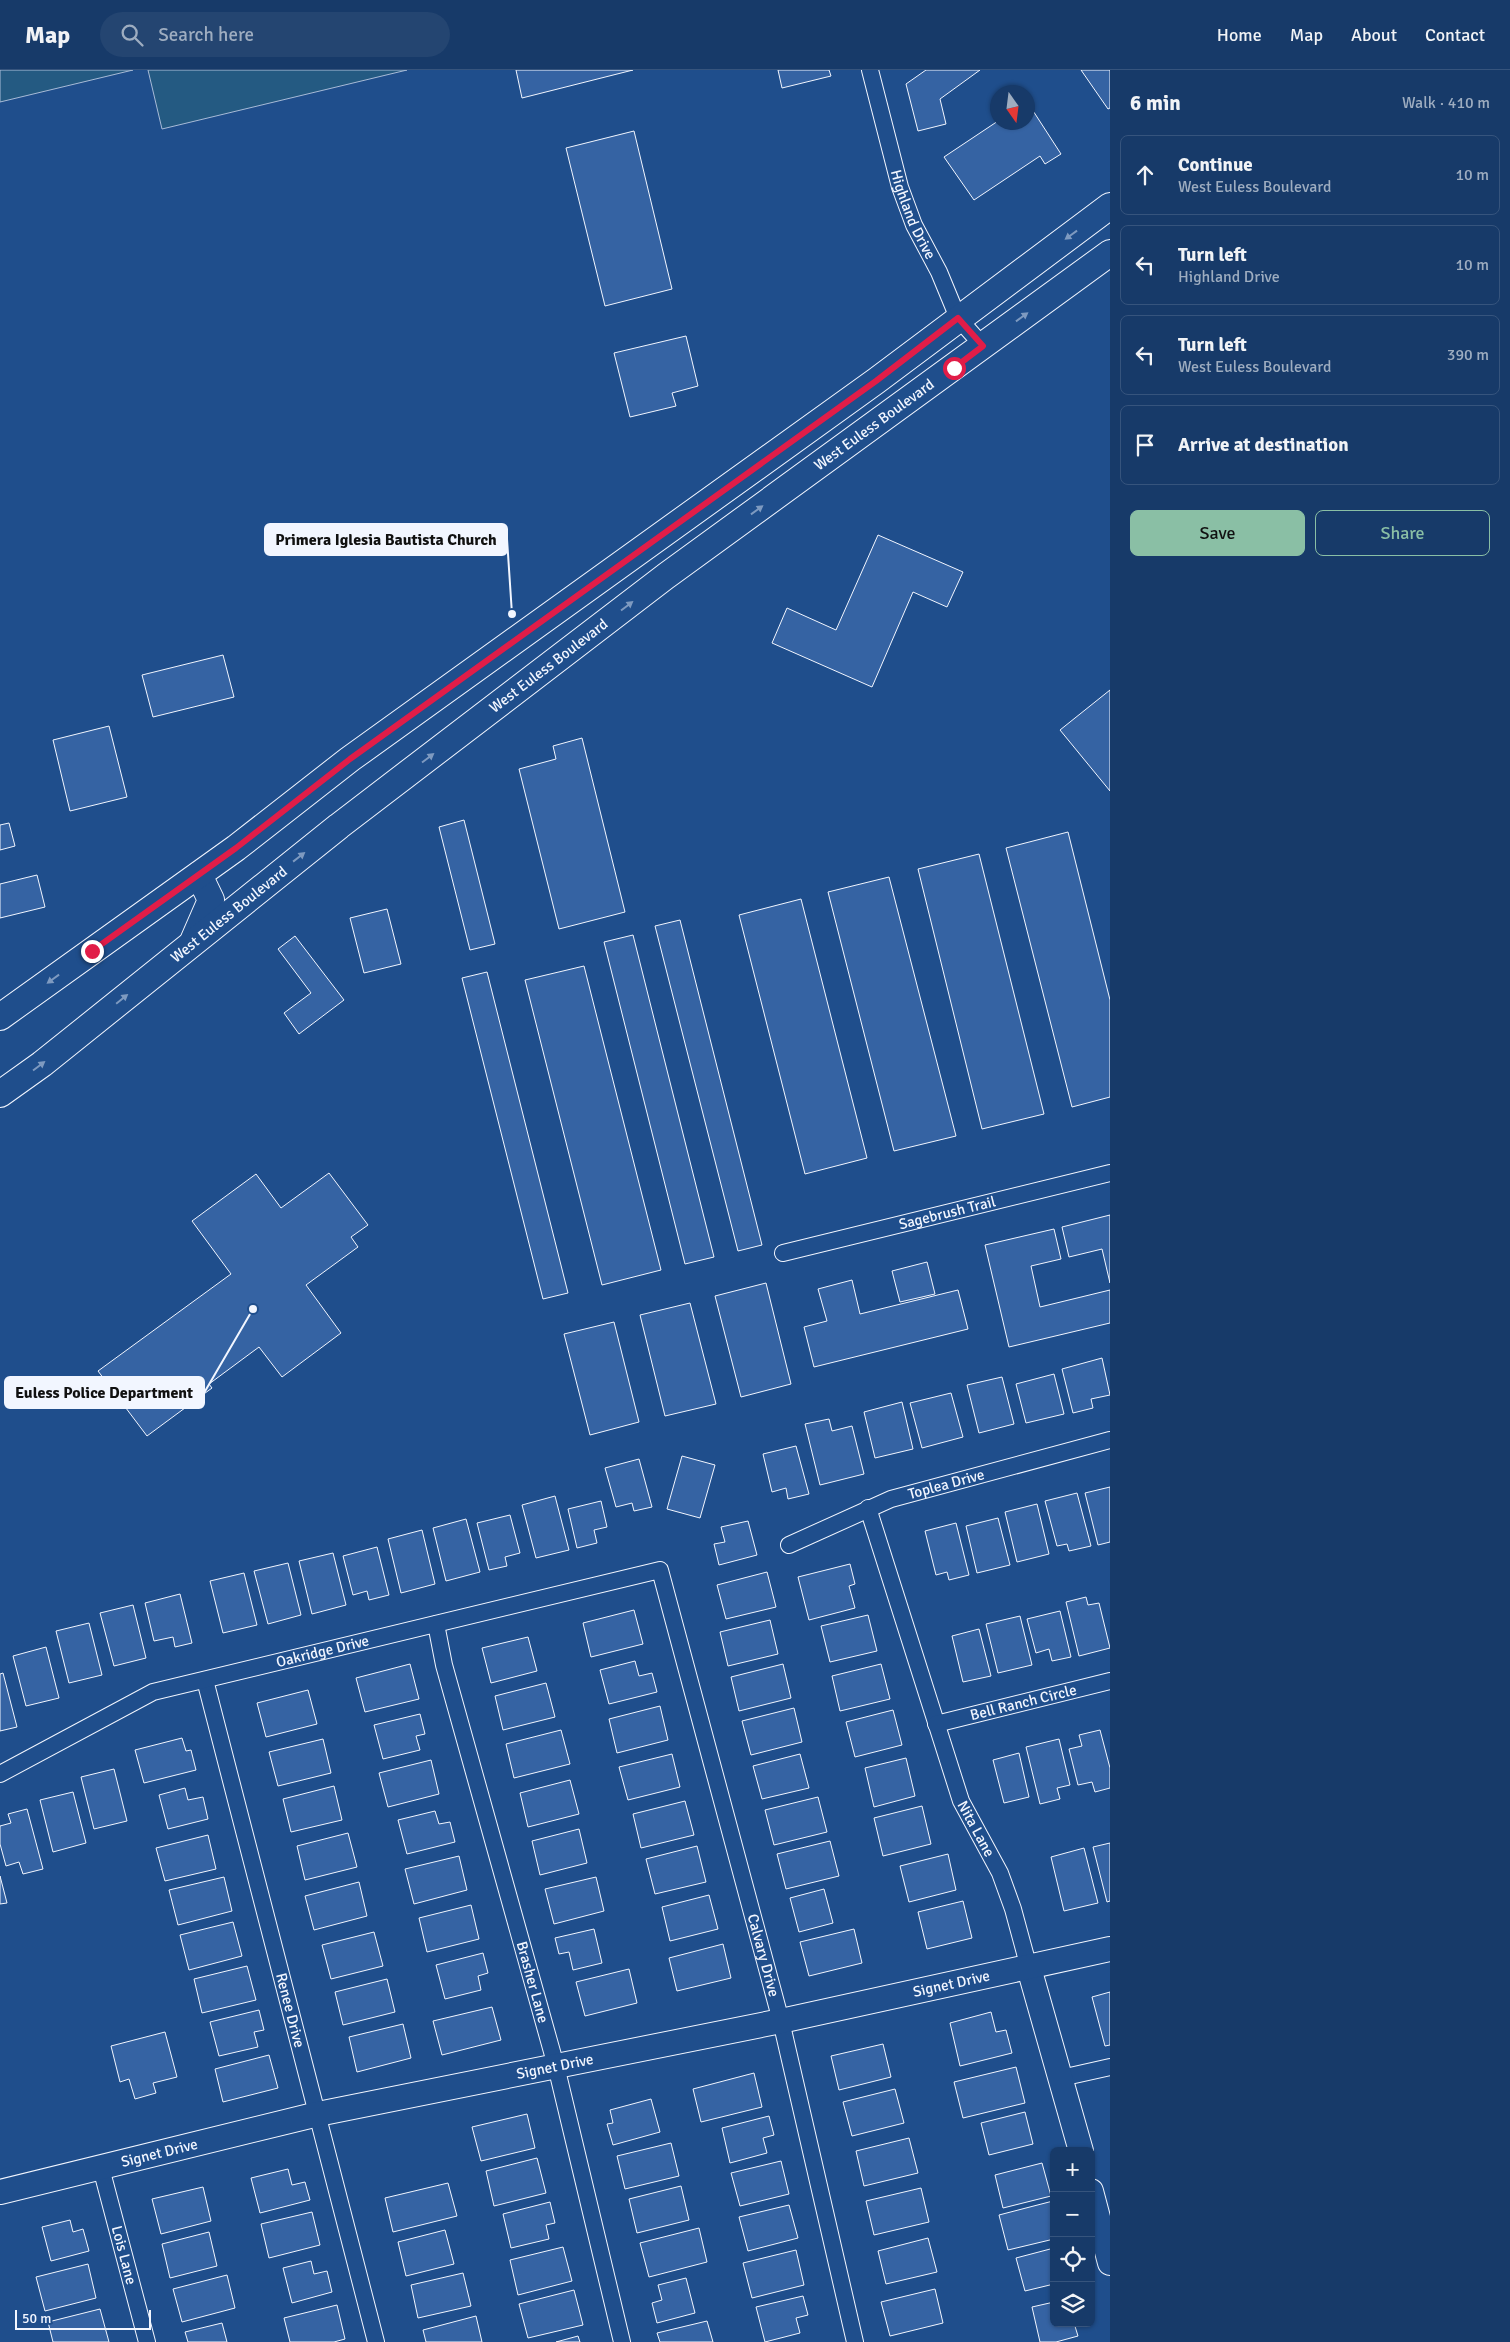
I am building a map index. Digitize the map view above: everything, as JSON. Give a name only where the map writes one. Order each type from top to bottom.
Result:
[{"type":"main road","points":[[0,1017],[198,875],[358,753],[876,381],[1110,206]]},
{"type":"main road","name":"West Euless Boulevard","points":[[0,1094],[42,1064],[339,826],[666,576],[1110,253]]},
{"type":"main road","points":[[193,942],[212,900],[198,875]]},
{"type":"street","name":"Highland Drive","points":[[870,70],[904,197],[914,225],[938,272],[958,318],[983,346]]},
{"type":"street","name":"Sagebrush Trail","points":[[782,1253],[1110,1173]]},
{"type":"street","name":"Toplea Drive","points":[[789,1545],[891,1499],[1110,1440]]},
{"type":"street","name":"Nita Lane","points":[[868,1508],[961,1802],[1000,1873],[1013,1909],[1080,2147]]},
{"type":"street","name":"Oakridge Drive","points":[[0,1774],[152,1692],[660,1570]]},
{"type":"street","name":"Calvary Drive","points":[[660,1570],[781,2021],[855,2342]]},
{"type":"street","name":"Brasher Lane","points":[[436,1624],[444,1665],[556,2066],[622,2342]]},
{"type":"street","name":"Renee Drive","points":[[205,1680],[376,2342]]},
{"type":"street","name":"Bell Ranch Circle","points":[[936,1724],[1110,1681]]},
{"type":"street","name":"Signet Drive","points":[[0,2192],[318,2114],[781,2021],[1110,1949]]},
{"type":"street","points":[[1061,2078],[1110,2067]]},
{"type":"street","name":"Lois Lane","points":[[101,2168],[147,2342]]},
{"type":"street","points":[[1091,2192],[1110,2263]]},
{"type":"shaded area","points":[[0,70],[133,70],[0,102]]},
{"type":"shaded area","points":[[148,70],[407,70],[162,129]]},
{"type":"building","points":[[516,70],[633,70],[522,98]]},
{"type":"building","points":[[778,70],[829,70],[831,76],[782,88]]},
{"type":"building","points":[[926,70],[980,70],[940,99],[946,124],[918,131],[906,84]]},
{"type":"building","points":[[1081,70],[1110,70],[1110,108],[1108,109]]},
{"type":"building","points":[[1035,114],[1061,154],[1045,164],[1040,156],[974,200],[944,157],[990,126],[990,130],[1035,130]]},
{"type":"building","points":[[634,131],[672,289],[605,306],[566,148]]},
{"type":"building","points":[[686,336],[698,386],[672,393],[676,406],[630,417],[614,353]]},
{"type":"building","points":[[878,535],[963,572],[947,607],[913,592],[872,687],[772,643],[787,608],[836,630]]},
{"type":"building","points":[[223,655],[234,697],[153,717],[142,675]]},
{"type":"building","points":[[1110,690],[1110,791],[1060,730]]},
{"type":"building","points":[[109,726],[127,797],[70,811],[53,740]]},
{"type":"building","points":[[582,738],[625,912],[559,929],[519,769],[556,759],[553,746]]},
{"type":"building","points":[[464,820],[495,944],[470,950],[439,827]]},
{"type":"building","points":[[9,823],[15,846],[0,850],[0,825]]},
{"type":"building","points":[[1068,832],[1110,1000],[1110,1097],[1072,1107],[1006,848]]},
{"type":"building","points":[[979,854],[1044,1114],[982,1129],[918,869]]},
{"type":"building","points":[[37,875],[45,907],[0,918],[0,884]]},
{"type":"building","points":[[889,877],[956,1136],[894,1151],[828,892]]},
{"type":"building","points":[[801,899],[867,1158],[805,1174],[739,915]]},
{"type":"building","points":[[387,909],[401,964],[364,973],[350,918]]},
{"type":"building","points":[[680,920],[762,1245],[738,1251],[655,926]]},
{"type":"building","points":[[633,935],[714,1257],[685,1264],[604,942]]},
{"type":"building","points":[[295,936],[344,1000],[299,1034],[284,1013],[311,993],[278,949]]},
{"type":"building","points":[[584,966],[661,1270],[602,1285],[525,980]]},
{"type":"building","points":[[487,972],[568,1293],[543,1299],[462,978]]},
{"type":"building","points":[[329,1173],[368,1225],[351,1237],[358,1247],[306,1285],[341,1333],[282,1377],[259,1347],[209,1384],[212,1388],[147,1436],[98,1371],[231,1274],[192,1221],[256,1174],[281,1208]]},
{"type":"building","points":[[1110,1215],[1110,1283],[1102,1249],[1069,1257],[1062,1227]]},
{"type":"building","points":[[1054,1229],[1061,1259],[1031,1266],[1040,1307],[1110,1290],[1110,1323],[1009,1347],[985,1245]]},
{"type":"building","points":[[927,1262],[935,1294],[900,1302],[892,1271]]},
{"type":"building","points":[[852,1280],[860,1314],[958,1290],[968,1329],[814,1367],[804,1327],[827,1321],[818,1289]]},
{"type":"building","points":[[766,1283],[791,1384],[741,1397],[715,1296]]},
{"type":"building","points":[[690,1303],[716,1404],[665,1416],[640,1315]]},
{"type":"building","points":[[614,1322],[639,1422],[590,1435],[564,1334]]},
{"type":"building","points":[[1102,1358],[1110,1395],[1091,1399],[1093,1408],[1073,1413],[1062,1369]]},
{"type":"building","points":[[1054,1374],[1064,1414],[1026,1423],[1016,1384]]},
{"type":"building","points":[[1002,1377],[1014,1424],[979,1433],[967,1385]]},
{"type":"building","points":[[951,1393],[963,1437],[922,1448],[910,1403]]},
{"type":"building","points":[[902,1402],[913,1449],[875,1458],[864,1412]]},
{"type":"building","points":[[829,1419],[832,1431],[852,1426],[864,1474],[820,1485],[805,1424]]},
{"type":"building","points":[[796,1446],[809,1494],[788,1499],[786,1488],[772,1492],[763,1454]]},
{"type":"building","points":[[682,1456],[715,1465],[700,1518],[667,1509]]},
{"type":"building","points":[[639,1459],[652,1507],[634,1511],[632,1503],[616,1507],[605,1468]]},
{"type":"building","points":[[1110,1487],[1110,1542],[1098,1545],[1085,1493]]},
{"type":"building","points":[[1077,1493],[1091,1546],[1069,1551],[1067,1544],[1057,1546],[1045,1501]]},
{"type":"building","points":[[555,1496],[569,1550],[536,1558],[522,1505]]},
{"type":"building","points":[[601,1501],[607,1527],[594,1530],[597,1543],[577,1548],[568,1509]]},
{"type":"building","points":[[1037,1504],[1049,1554],[1017,1562],[1005,1512]]},
{"type":"building","points":[[510,1515],[520,1553],[505,1557],[507,1566],[489,1570],[477,1523]]},
{"type":"building","points":[[998,1518],[1010,1565],[977,1573],[966,1526]]},
{"type":"building","points":[[466,1519],[480,1572],[446,1581],[433,1528]]},
{"type":"building","points":[[748,1521],[757,1555],[719,1565],[714,1544],[725,1542],[721,1527]]},
{"type":"building","points":[[956,1523],[969,1575],[949,1580],[947,1572],[936,1575],[925,1531]]},
{"type":"building","points":[[422,1530],[435,1584],[401,1593],[388,1539]]},
{"type":"building","points":[[377,1547],[389,1595],[369,1600],[367,1591],[353,1595],[343,1556]]},
{"type":"building","points":[[333,1553],[346,1605],[312,1614],[299,1561]]},
{"type":"building","points":[[288,1563],[301,1615],[268,1624],[254,1571]]},
{"type":"building","points":[[850,1564],[855,1584],[849,1586],[855,1608],[809,1620],[798,1577]]},
{"type":"building","points":[[767,1572],[776,1607],[726,1619],[717,1585]]},
{"type":"building","points":[[244,1573],[257,1625],[223,1633],[210,1581]]},
{"type":"building","points":[[180,1594],[192,1643],[175,1647],[173,1637],[154,1641],[145,1603]]},
{"type":"building","points":[[1086,1597],[1088,1605],[1099,1603],[1110,1648],[1079,1656],[1066,1602]]},
{"type":"building","points":[[133,1605],[146,1658],[114,1666],[100,1613]]},
{"type":"building","points":[[634,1610],[643,1644],[591,1657],[583,1623]]},
{"type":"building","points":[[1060,1611],[1071,1657],[1052,1661],[1049,1649],[1036,1653],[1027,1619]]},
{"type":"building","points":[[868,1615],[877,1651],[830,1662],[821,1626]]},
{"type":"building","points":[[1020,1616],[1032,1665],[998,1673],[986,1624]]},
{"type":"building","points":[[770,1620],[778,1654],[728,1666],[720,1632]]},
{"type":"building","points":[[89,1623],[102,1675],[69,1683],[56,1631]]},
{"type":"building","points":[[979,1629],[991,1676],[963,1682],[952,1636]]},
{"type":"building","points":[[528,1637],[537,1671],[491,1683],[482,1648]]},
{"type":"building","points":[[46,1647],[59,1698],[26,1706],[13,1656]]},
{"type":"building","points":[[635,1661],[639,1676],[652,1673],[657,1692],[609,1704],[600,1670]]},
{"type":"building","points":[[410,1664],[419,1699],[365,1712],[356,1678]]},
{"type":"building","points":[[783,1664],[791,1698],[739,1711],[731,1677]]},
{"type":"building","points":[[881,1664],[890,1699],[840,1711],[832,1676]]},
{"type":"building","points":[[3,1673],[17,1727],[0,1731],[0,1674]]},
{"type":"building","points":[[546,1683],[555,1717],[503,1730],[495,1696]]},
{"type":"building","points":[[308,1690],[317,1724],[266,1737],[257,1703]]},
{"type":"building","points":[[660,1706],[668,1740],[617,1753],[609,1719]]},
{"type":"building","points":[[794,1708],[802,1742],[751,1755],[742,1721]]},
{"type":"building","points":[[893,1710],[902,1745],[855,1757],[846,1722]]},
{"type":"building","points":[[420,1714],[425,1734],[416,1736],[420,1750],[383,1759],[374,1725]]},
{"type":"building","points":[[561,1730],[570,1764],[514,1778],[506,1744]]},
{"type":"building","points":[[1100,1730],[1110,1768],[1110,1788],[1095,1792],[1092,1782],[1078,1785],[1069,1749],[1082,1746],[1079,1735]]},
{"type":"building","points":[[182,1738],[186,1751],[191,1750],[196,1770],[144,1783],[135,1750]]},
{"type":"building","points":[[323,1739],[331,1773],[278,1786],[269,1752]]},
{"type":"building","points":[[1059,1739],[1070,1785],[1057,1788],[1060,1799],[1040,1804],[1026,1747]]},
{"type":"building","points":[[1019,1753],[1029,1797],[1004,1803],[993,1760]]},
{"type":"building","points":[[672,1754],[680,1787],[628,1800],[619,1767]]},
{"type":"building","points":[[800,1754],[809,1788],[762,1799],[753,1766]]},
{"type":"building","points":[[906,1758],[915,1796],[874,1807],[865,1768]]},
{"type":"building","points":[[431,1760],[439,1794],[388,1807],[379,1773]]},
{"type":"building","points":[[114,1769],[127,1821],[94,1829],[81,1777]]},
{"type":"building","points":[[570,1780],[579,1814],[528,1827],[520,1793]]},
{"type":"building","points":[[334,1786],[342,1820],[291,1832],[283,1799]]},
{"type":"building","points":[[185,1788],[188,1800],[203,1797],[208,1819],[168,1829],[159,1795]]},
{"type":"building","points":[[73,1792],[86,1843],[53,1852],[40,1800]]},
{"type":"building","points":[[818,1797],[827,1832],[774,1845],[765,1810]]},
{"type":"building","points":[[685,1801],[694,1835],[641,1848],[633,1814]]},
{"type":"building","points":[[922,1806],[931,1844],[883,1856],[874,1818]]},
{"type":"building","points":[[27,1809],[43,1869],[23,1874],[19,1862],[6,1866],[0,1844],[0,1826],[11,1823],[8,1814]]},
{"type":"building","points":[[435,1811],[439,1824],[450,1822],[455,1842],[407,1854],[398,1820]]},
{"type":"building","points":[[579,1829],[587,1863],[540,1875],[532,1841]]},
{"type":"building","points":[[348,1833],[357,1867],[305,1880],[297,1846]]},
{"type":"building","points":[[208,1835],[216,1869],[165,1881],[156,1848]]},
{"type":"building","points":[[830,1841],[839,1876],[786,1889],[777,1854]]},
{"type":"building","points":[[1110,1843],[1110,1901],[1107,1902],[1093,1847]]},
{"type":"building","points":[[697,1846],[706,1882],[655,1894],[646,1859]]},
{"type":"building","points":[[1084,1848],[1098,1903],[1064,1911],[1051,1857]]},
{"type":"building","points":[[948,1854],[956,1890],[909,1902],[900,1866]]},
{"type":"building","points":[[459,1856],[467,1890],[414,1904],[405,1869]]},
{"type":"building","points":[[0,1876],[7,1903],[0,1904]]},
{"type":"building","points":[[224,1877],[232,1911],[178,1925],[169,1890]]},
{"type":"building","points":[[596,1877],[604,1911],[554,1924],[545,1889]]},
{"type":"building","points":[[359,1882],[367,1916],[314,1930],[305,1896]]},
{"type":"building","points":[[824,1889],[833,1923],[799,1932],[790,1898]]},
{"type":"building","points":[[709,1895],[718,1929],[670,1941],[662,1907]]},
{"type":"building","points":[[963,1901],[972,1938],[927,1949],[918,1912]]},
{"type":"building","points":[[471,1905],[479,1939],[427,1952],[419,1918]]},
{"type":"building","points":[[233,1922],[242,1956],[189,1970],[180,1935]]},
{"type":"building","points":[[594,1929],[602,1963],[573,1970],[569,1952],[559,1954],[555,1938]]},
{"type":"building","points":[[854,1929],[862,1963],[809,1976],[800,1942]]},
{"type":"building","points":[[374,1932],[383,1966],[331,1979],[322,1945]]},
{"type":"building","points":[[723,1944],[731,1978],[677,1991],[669,1958]]},
{"type":"building","points":[[483,1953],[488,1973],[478,1976],[481,1990],[445,1999],[436,1965]]},
{"type":"building","points":[[247,1966],[256,2000],[202,2013],[194,1979]]},
{"type":"building","points":[[629,1969],[637,2003],[585,2016],[576,1982]]},
{"type":"building","points":[[387,1979],[395,2012],[343,2025],[335,1992]]},
{"type":"building","points":[[1110,1992],[1110,2045],[1105,2046],[1092,1997]]},
{"type":"building","points":[[492,2007],[501,2040],[442,2055],[433,2021]]},
{"type":"building","points":[[259,2010],[264,2030],[254,2032],[258,2047],[219,2056],[210,2022]]},
{"type":"building","points":[[991,2012],[996,2032],[1006,2030],[1012,2053],[960,2066],[950,2023]]},
{"type":"building","points":[[403,2024],[411,2058],[357,2072],[349,2037]]},
{"type":"building","points":[[165,2032],[177,2077],[153,2083],[156,2093],[135,2099],[129,2079],[120,2082],[111,2046]]},
{"type":"building","points":[[883,2044],[891,2077],[839,2090],[831,2056]]},
{"type":"building","points":[[269,2055],[278,2088],[223,2102],[215,2069]]},
{"type":"building","points":[[1016,2067],[1025,2103],[963,2118],[954,2082]]},
{"type":"building","points":[[754,2073],[762,2107],[701,2122],[693,2089]]},
{"type":"building","points":[[895,2089],[904,2123],[852,2136],[843,2102]]},
{"type":"building","points":[[651,2099],[660,2132],[613,2145],[607,2124],[613,2123],[610,2110]]},
{"type":"building","points":[[1025,2112],[1033,2144],[989,2155],[981,2123]]},
{"type":"building","points":[[527,2114],[535,2148],[481,2161],[472,2127]]},
{"type":"building","points":[[769,2116],[774,2135],[763,2138],[767,2153],[730,2163],[722,2128]]},
{"type":"building","points":[[909,2138],[918,2173],[864,2186],[856,2151]]},
{"type":"building","points":[[671,2143],[679,2176],[625,2189],[617,2156]]},
{"type":"building","points":[[537,2158],[546,2193],[494,2206],[486,2171]]},
{"type":"building","points":[[781,2161],[789,2194],[740,2206],[731,2173]]},
{"type":"building","points":[[1042,2163],[1050,2196],[1003,2208],[995,2175]]},
{"type":"building","points":[[288,2169],[292,2185],[305,2182],[310,2200],[260,2213],[251,2178]]},
{"type":"building","points":[[448,2183],[457,2216],[393,2232],[385,2198]]},
{"type":"building","points":[[681,2186],[689,2220],[637,2233],[629,2199]]},
{"type":"building","points":[[203,2187],[211,2221],[161,2234],[152,2199]]},
{"type":"building","points":[[921,2188],[929,2222],[874,2235],[866,2201]]},
{"type":"building","points":[[550,2202],[555,2223],[546,2225],[549,2239],[511,2248],[503,2214]]},
{"type":"building","points":[[1050,2202],[1050,2240],[1008,2250],[999,2215]]},
{"type":"building","points":[[789,2205],[798,2238],[748,2251],[739,2217]]},
{"type":"building","points":[[312,2212],[320,2245],[269,2258],[261,2224]]},
{"type":"building","points":[[70,2220],[73,2232],[83,2229],[89,2251],[51,2261],[42,2227]]},
{"type":"building","points":[[699,2228],[707,2262],[649,2277],[640,2243]]},
{"type":"building","points":[[445,2230],[454,2264],[406,2276],[398,2242]]},
{"type":"building","points":[[209,2232],[217,2266],[170,2278],[162,2244]]},
{"type":"building","points":[[928,2238],[937,2272],[886,2284],[878,2251]]},
{"type":"building","points":[[563,2247],[572,2281],[518,2295],[510,2260]]},
{"type":"building","points":[[1050,2249],[1050,2285],[1025,2291],[1016,2258]]},
{"type":"building","points":[[796,2250],[804,2285],[752,2298],[743,2263]]},
{"type":"building","points":[[311,2261],[314,2274],[327,2271],[332,2292],[292,2303],[283,2268]]},
{"type":"building","points":[[88,2264],[96,2298],[45,2311],[36,2277]]},
{"type":"building","points":[[463,2273],[471,2306],[418,2318],[411,2285]]},
{"type":"building","points":[[227,2275],[235,2308],[182,2322],[173,2289]]},
{"type":"building","points":[[686,2278],[695,2313],[657,2323],[652,2303],[662,2300],[658,2285]]},
{"type":"building","points":[[935,2289],[943,2323],[890,2336],[881,2302]]},
{"type":"building","points":[[574,2290],[583,2325],[528,2338],[519,2304]]},
{"type":"building","points":[[803,2296],[808,2315],[796,2318],[800,2333],[765,2342],[756,2307]]},
{"type":"building","points":[[1050,2303],[1050,2327],[1075,2327],[1078,2336],[1056,2342],[1040,2342],[1032,2307]]},
{"type":"building","points":[[337,2305],[345,2339],[334,2342],[290,2342],[284,2318]]},
{"type":"building","points":[[100,2309],[109,2342],[53,2342],[48,2322]]},
{"type":"building","points":[[476,2316],[482,2342],[426,2342],[423,2330]]},
{"type":"building","points":[[707,2321],[713,2342],[660,2342],[657,2333]]},
{"type":"building","points":[[222,2323],[227,2342],[188,2342],[185,2332]]},
{"type":"building","points":[[578,2336],[580,2342],[556,2342]]},
{"type":"place","name":"Primera Iglesia Bautista Church","points":[[512,614]]},
{"type":"place","name":"Euless Police Department","points":[[253,1309]]},
{"type":"route","points":[[92,951],[236,848],[350,759],[876,381],[958,318],[983,346],[954,368]]}]
